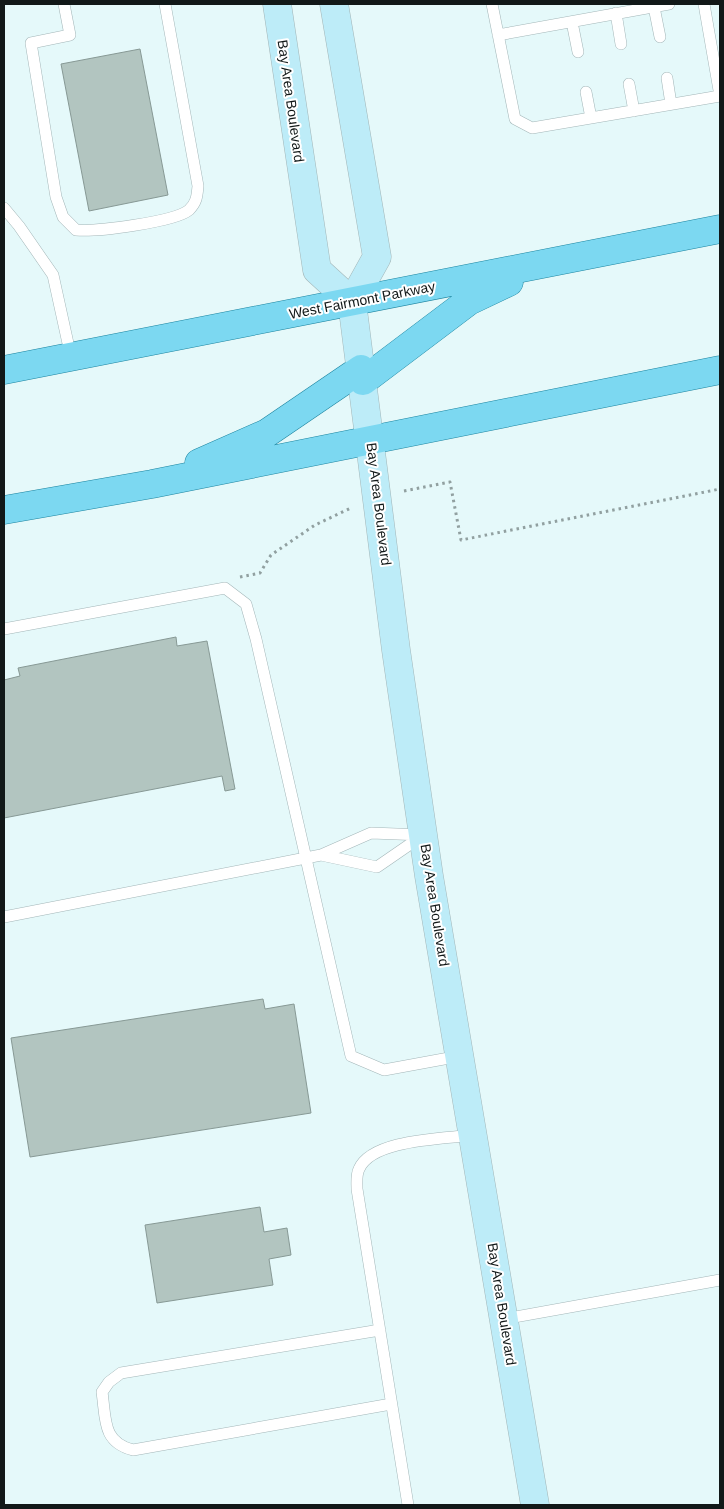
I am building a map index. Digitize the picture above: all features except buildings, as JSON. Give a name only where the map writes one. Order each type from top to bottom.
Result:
[{"type":"main road","name":"Bay Area Boulevard","points":[[277,4],[317,270],[352,302],[396,650],[423,834],[535,1505]]},
{"type":"main road","points":[[334,4],[377,257],[352,302]]},
{"type":"main road","name":"West Fairmont Parkway","points":[[4,370],[720,229]]},
{"type":"main road","points":[[152,484],[267,433],[362,375],[469,301],[546,264]]},
{"type":"main road","points":[[4,510],[152,484],[720,370]]},
{"type":"lane","points":[[64,4],[70,35],[31,44],[56,197],[63,217],[76,230],[92,232],[168,218],[187,211],[197,201],[198,186],[166,4]]},
{"type":"lane","points":[[492,4],[515,119],[532,128],[720,96],[704,4]]},
{"type":"lane","points":[[498,35],[669,4]]},
{"type":"lane","points":[[654,6],[660,37]]},
{"type":"lane","points":[[616,13],[621,44]]},
{"type":"lane","points":[[572,22],[578,52]]},
{"type":"lane","points":[[667,78],[672,104]]},
{"type":"lane","points":[[629,84],[634,110]]},
{"type":"lane","points":[[586,92],[591,118]]},
{"type":"lane","points":[[4,208],[53,275],[71,357]]},
{"type":"lane","points":[[4,629],[225,588],[246,604],[351,1056],[384,1070],[460,1056]]},
{"type":"lane","points":[[4,917],[321,855],[371,833],[423,834]]},
{"type":"lane","points":[[321,855],[377,867],[423,834]]},
{"type":"lane","points":[[408,1505],[357,1188],[358,1170],[366,1158],[377,1151],[392,1146],[473,1135]]},
{"type":"lane","points":[[504,1319],[720,1280]]},
{"type":"lane","points":[[380,1330],[121,1372],[109,1382],[102,1392],[109,1436],[121,1447],[133,1450],[392,1404]]}]
